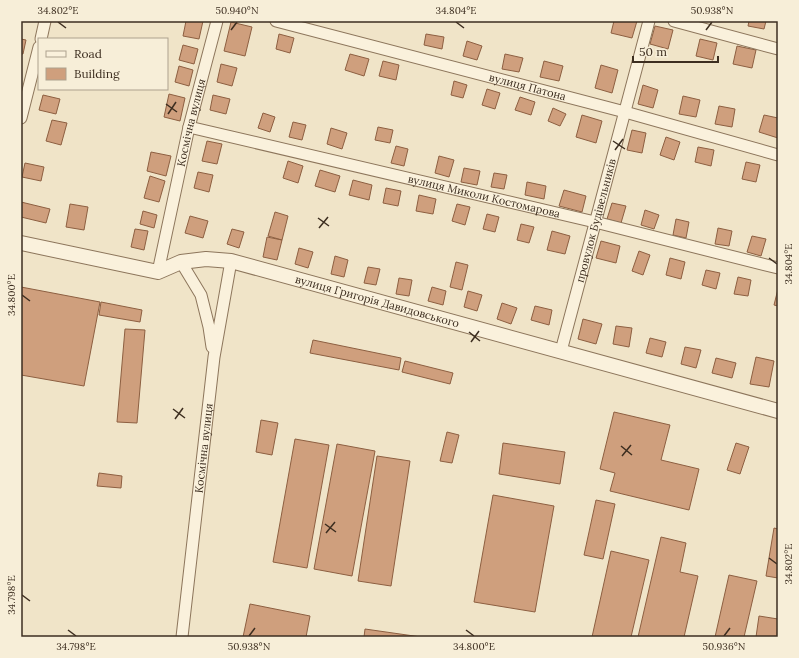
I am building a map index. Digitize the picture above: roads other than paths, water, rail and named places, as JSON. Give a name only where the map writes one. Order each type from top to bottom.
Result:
[{"type":"street","points":[[41,38],[45,21]]},
{"type":"street","name":"Космічна вулиця","points":[[158,272],[189,127],[217,21]]},
{"type":"street","name":"вулиця Патона","points":[[276,21],[778,154]]},
{"type":"street","name":"провулок Будівельників","points":[[561,351],[649,21]]},
{"type":"street","points":[[674,21],[778,49]]},
{"type":"street","points":[[21,118],[38,50]]},
{"type":"street","name":"вулиця Миколи Костомарова","points":[[189,127],[595,222],[778,268]]},
{"type":"street","points":[[21,243],[158,272]]},
{"type":"street","name":"вулиця Григорія Давидовського","points":[[158,272],[181,262],[206,258],[231,261],[778,410]]},
{"type":"street","name":"Космічна вулиця","points":[[182,637],[214,357],[231,261]]},
{"type":"street","points":[[181,262],[201,295],[209,327],[214,357]]}]
